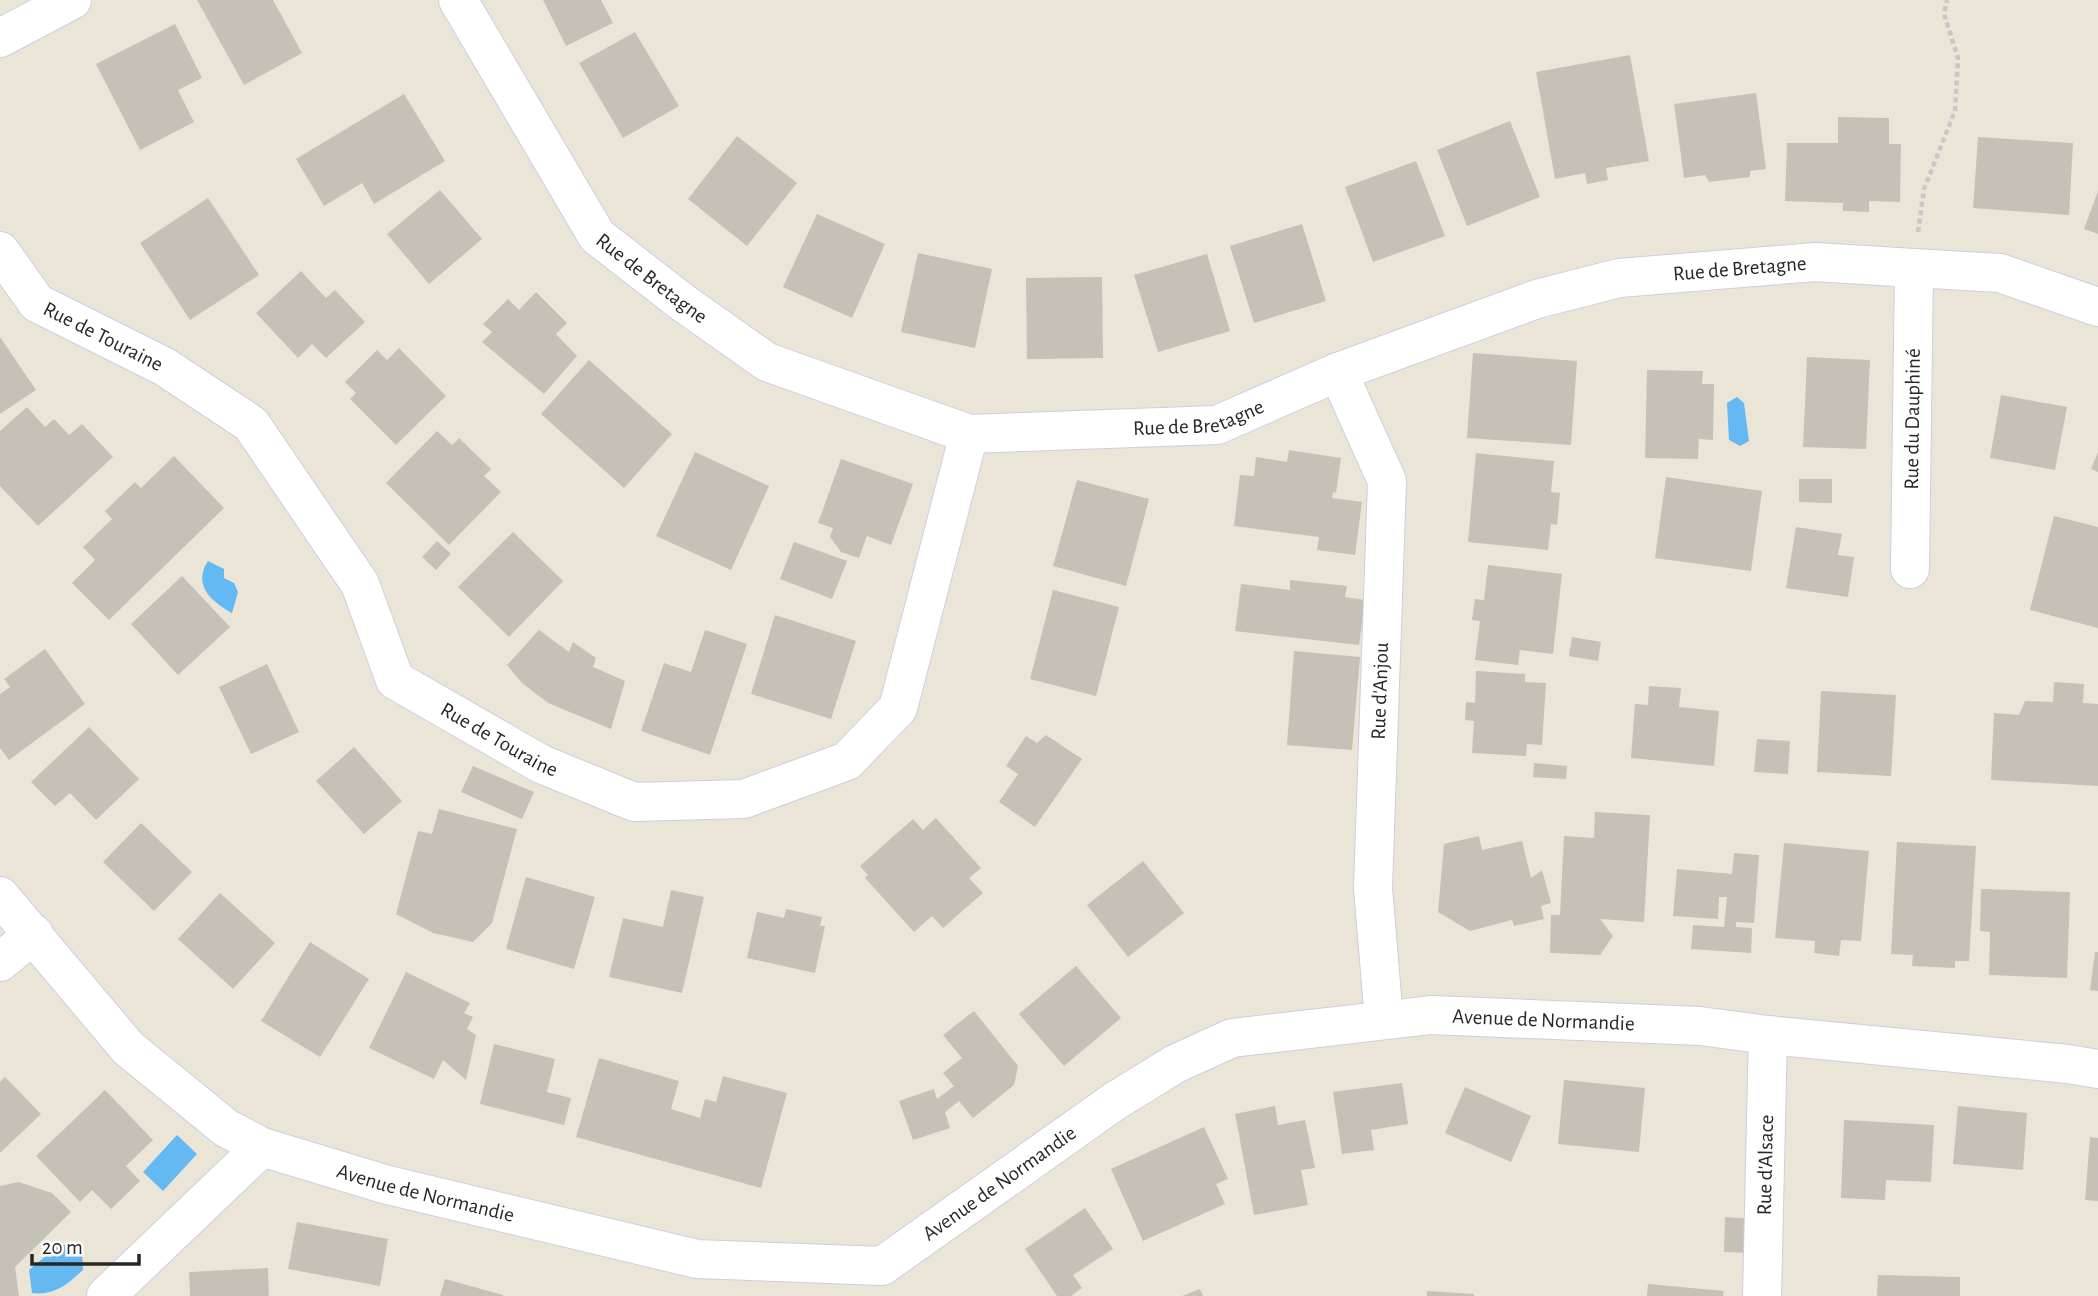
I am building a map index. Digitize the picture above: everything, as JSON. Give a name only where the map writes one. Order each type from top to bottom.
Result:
[{"type":"street","points":[[0,38],[72,0]]},
{"type":"street","name":"Rue de Bretagne","points":[[458,0],[597,236],[682,302],[767,362],[969,434],[1217,425],[1338,372],[1537,299],[1619,278],[1815,262],[2000,273],[2098,307]]},
{"type":"street","name":"Rue de Touraine","points":[[0,251],[37,303],[165,367],[251,425],[360,584],[395,680],[541,764],[634,802],[744,799],[847,761],[898,708],[969,434]]},
{"type":"street","name":"Rue du Dauphiné","points":[[1910,569],[1914,268]]},
{"type":"street","name":"Rue d'Anjou","points":[[1338,372],[1387,481],[1373,888],[1384,1020]]},
{"type":"street","name":"Avenue de Normandie","points":[[0,896],[128,1048],[226,1128],[262,1147],[384,1184],[697,1259],[885,1281],[1115,1101],[1175,1064],[1232,1038],[1384,1020],[1445,1016],[1700,1026],[2098,1069]]},
{"type":"street","points":[[0,962],[34,934]]},
{"type":"street","name":"Rue d'Alsace","points":[[1762,1296],[1768,1035]]},
{"type":"street","points":[[106,1296],[262,1147]]},
{"type":"path","points":[[1914,268],[1924,189],[1955,111],[1958,58],[1944,14],[1947,0]]},
{"type":"water","points":[[1737,397],[1744,403],[1749,441],[1740,446],[1729,440],[1727,403]]},
{"type":"water","points":[[208,561],[224,569],[224,578],[234,583],[238,592],[232,613],[206,592],[202,578]]},
{"type":"water","points":[[177,1135],[197,1154],[163,1191],[143,1172]]},
{"type":"water","points":[[60,1244],[82,1249],[83,1270],[54,1291],[32,1293],[29,1270]]},
{"type":"building","points":[[197,0],[273,0],[302,53],[244,85]]},
{"type":"building","points":[[543,0],[601,0],[613,23],[566,46]]},
{"type":"building","points":[[175,24],[202,78],[178,90],[194,122],[140,150],[96,64]]},
{"type":"building","points":[[635,32],[679,106],[623,138],[579,63]]},
{"type":"building","points":[[1630,55],[1649,161],[1606,168],[1608,180],[1587,184],[1585,173],[1555,179],[1536,72]]},
{"type":"building","points":[[1756,93],[1766,169],[1750,171],[1750,177],[1709,182],[1705,175],[1684,178],[1674,104]]},
{"type":"building","points":[[404,94],[445,161],[374,204],[362,183],[324,206],[296,159]]},
{"type":"building","points":[[1838,117],[1889,118],[1889,144],[1901,144],[1900,202],[1869,201],[1869,212],[1843,211],[1843,203],[1785,201],[1787,143],[1838,143]]},
{"type":"building","points":[[1510,121],[1540,197],[1467,226],[1437,150]]},
{"type":"building","points":[[737,136],[797,183],[747,246],[688,199]]},
{"type":"building","points":[[1978,137],[2073,143],[2069,215],[1973,208]]},
{"type":"building","points":[[1416,161],[1445,236],[1373,262],[1345,187]]},
{"type":"building","points":[[440,190],[482,239],[429,284],[387,234]]},
{"type":"building","points":[[2098,191],[2098,234],[2084,229]]},
{"type":"building","points":[[208,198],[259,275],[190,320],[140,243]]},
{"type":"building","points":[[817,214],[885,244],[852,318],[783,287]]},
{"type":"building","points":[[1302,224],[1326,301],[1254,323],[1230,246]]},
{"type":"building","points":[[918,253],[992,269],[975,348],[901,332]]},
{"type":"building","points":[[1207,254],[1230,331],[1158,352],[1134,275]]},
{"type":"building","points":[[301,271],[326,298],[335,290],[365,322],[326,358],[312,344],[298,358],[256,313]]},
{"type":"building","points":[[1102,277],[1103,358],[1027,359],[1026,278]]},
{"type":"building","points":[[536,292],[567,323],[556,334],[577,356],[544,394],[482,342],[492,332],[483,324],[508,299],[519,310]]},
{"type":"building","points":[[0,337],[36,390],[0,414]]},
{"type":"building","points":[[399,348],[446,396],[396,445],[350,399],[356,393],[345,382],[377,350],[387,360]]},
{"type":"building","points":[[1473,353],[1577,361],[1571,445],[1467,438]]},
{"type":"building","points":[[1807,357],[1870,360],[1866,449],[1803,447]]},
{"type":"building","points":[[589,360],[672,434],[624,488],[541,414]]},
{"type":"building","points":[[1647,370],[1703,371],[1702,384],[1714,384],[1713,440],[1699,439],[1698,459],[1645,458]]},
{"type":"building","points":[[2001,395],[2067,407],[2055,470],[1990,458]]},
{"type":"building","points":[[27,407],[45,427],[54,419],[69,435],[82,424],[113,457],[38,526],[0,486],[0,431]]},
{"type":"building","points":[[437,431],[452,445],[459,438],[491,469],[484,476],[501,492],[449,545],[386,483]]},
{"type":"building","points":[[1289,450],[1341,458],[1336,493],[1333,492],[1332,498],[1362,502],[1355,555],[1317,550],[1319,537],[1234,526],[1240,475],[1254,476],[1256,457],[1287,462]]},
{"type":"building","points":[[695,452],[769,486],[731,570],[656,536]]},
{"type":"building","points":[[2098,452],[2098,472],[2091,469]]},
{"type":"building","points":[[1476,453],[1554,461],[1551,492],[1560,493],[1557,525],[1551,524],[1548,550],[1468,542]]},
{"type":"building","points":[[174,456],[224,508],[109,620],[72,583],[95,560],[83,547],[112,519],[105,511],[135,482],[141,488]]},
{"type":"building","points":[[841,459],[913,484],[891,545],[867,536],[859,558],[841,552],[830,537],[833,528],[818,523]]},
{"type":"building","points":[[1666,477],[1762,491],[1751,571],[1655,558]]},
{"type":"building","points":[[1799,479],[1832,479],[1832,503],[1799,502]]},
{"type":"building","points":[[1077,480],[1149,499],[1126,586],[1053,566]]},
{"type":"building","points":[[2054,516],[2098,527],[2098,628],[2030,610]]},
{"type":"building","points":[[1796,527],[1842,534],[1838,555],[1854,557],[1848,597],[1786,588]]},
{"type":"building","points":[[513,532],[563,581],[509,637],[458,587]]},
{"type":"building","points":[[437,541],[451,554],[436,570],[422,557]]},
{"type":"building","points":[[794,542],[847,561],[832,599],[780,579]]},
{"type":"building","points":[[1488,565],[1562,574],[1553,654],[1520,650],[1518,665],[1475,660],[1480,621],[1472,620],[1475,599],[1484,600]]},
{"type":"building","points":[[182,576],[230,627],[178,675],[131,624]]},
{"type":"building","points":[[1290,580],[1347,586],[1345,597],[1365,600],[1359,645],[1235,631],[1241,584],[1290,590]]},
{"type":"building","points":[[1053,590],[1119,607],[1096,696],[1030,679]]},
{"type":"building","points":[[775,615],[856,641],[831,719],[751,694]]},
{"type":"building","points":[[539,630],[569,652],[573,642],[596,658],[593,667],[625,681],[611,729],[548,703],[522,683],[507,665]]},
{"type":"building","points":[[705,630],[747,644],[710,755],[641,731],[664,663],[691,672]]},
{"type":"building","points":[[1572,637],[1601,642],[1598,661],[1569,656]]},
{"type":"building","points":[[45,649],[85,704],[9,760],[0,748],[0,694],[10,687],[4,679]]},
{"type":"building","points":[[1294,651],[1360,657],[1352,750],[1287,745]]},
{"type":"building","points":[[267,664],[299,732],[251,754],[219,687]]},
{"type":"building","points":[[1476,671],[1525,674],[1525,682],[1546,683],[1542,745],[1527,744],[1526,756],[1472,753],[1474,721],[1465,720],[1466,702],[1475,703]]},
{"type":"building","points":[[2054,682],[2084,684],[2083,703],[2098,704],[2098,786],[1991,780],[1994,713],[2019,715],[2025,701],[2053,702]]},
{"type":"building","points":[[1649,686],[1681,688],[1679,707],[1719,711],[1714,766],[1631,758],[1635,704],[1648,705]]},
{"type":"building","points":[[1821,691],[1896,695],[1891,776],[1817,772]]},
{"type":"building","points":[[89,727],[139,779],[96,820],[70,793],[55,806],[31,782]]},
{"type":"building","points":[[1046,735],[1082,759],[1035,827],[999,802],[1018,774],[1006,766],[1026,736],[1037,743]]},
{"type":"building","points":[[1757,739],[1790,741],[1788,774],[1754,772]]},
{"type":"building","points":[[354,747],[402,801],[364,834],[316,781]]},
{"type":"building","points":[[1534,763],[1567,766],[1566,779],[1533,777]]},
{"type":"building","points":[[473,766],[534,792],[522,819],[461,792]]},
{"type":"building","points":[[439,809],[517,829],[492,923],[473,942],[433,933],[396,914],[418,831],[432,834]]},
{"type":"building","points":[[1595,812],[1650,815],[1644,922],[1600,919],[1613,936],[1600,955],[1550,953],[1551,915],[1560,915],[1564,836],[1594,838]]},
{"type":"building","points":[[936,818],[981,868],[969,878],[983,893],[943,928],[932,916],[914,932],[865,878],[868,875],[860,866],[913,819],[923,830]]},
{"type":"building","points":[[141,823],[192,872],[154,911],[103,862]]},
{"type":"building","points":[[1479,836],[1482,850],[1522,841],[1531,878],[1542,870],[1551,903],[1541,906],[1544,919],[1514,926],[1512,920],[1470,931],[1438,912],[1444,844]]},
{"type":"building","points":[[1897,842],[1976,846],[1969,961],[1955,961],[1955,968],[1912,966],[1913,955],[1891,954]]},
{"type":"building","points":[[1784,843],[1869,851],[1861,941],[1841,940],[1839,956],[1814,953],[1815,941],[1775,938]]},
{"type":"building","points":[[1734,853],[1759,855],[1754,923],[1736,922],[1736,927],[1752,928],[1751,953],[1691,949],[1693,925],[1724,927],[1727,897],[1719,897],[1718,919],[1673,916],[1677,869],[1732,874]]},
{"type":"building","points":[[1143,861],[1184,913],[1128,957],[1087,905]]},
{"type":"building","points":[[526,877],[595,897],[574,969],[506,949]]},
{"type":"building","points":[[1981,889],[2070,892],[2067,978],[1989,975],[1990,932],[1980,931]]},
{"type":"building","points":[[671,890],[704,897],[682,993],[609,977],[623,918],[663,927]]},
{"type":"building","points":[[220,893],[275,943],[233,989],[178,939]]},
{"type":"building","points":[[786,909],[822,917],[820,926],[825,926],[815,973],[747,958],[757,912],[784,918]]},
{"type":"building","points":[[310,942],[369,979],[320,1057],[261,1021]]},
{"type":"building","points":[[2095,952],[2098,952],[2098,991],[2090,990]]},
{"type":"building","points":[[1076,966],[1121,1018],[1064,1066],[1019,1014]]},
{"type":"building","points":[[406,972],[470,1003],[464,1013],[473,1017],[467,1029],[476,1035],[466,1080],[443,1060],[434,1079],[369,1048]]},
{"type":"building","points":[[974,1011],[1018,1066],[1014,1085],[973,1118],[959,1101],[945,1112],[950,1128],[913,1140],[899,1101],[934,1089],[937,1099],[954,1086],[943,1073],[962,1058],[943,1035]]},
{"type":"building","points":[[494,1044],[555,1059],[547,1092],[571,1098],[564,1125],[480,1104]]},
{"type":"building","points":[[599,1058],[679,1081],[671,1109],[700,1118],[705,1099],[716,1102],[723,1076],[787,1093],[761,1188],[576,1137]]},
{"type":"building","points":[[5,1077],[41,1114],[0,1153],[0,1082]]},
{"type":"building","points":[[1564,1080],[1645,1088],[1639,1152],[1558,1144]]},
{"type":"building","points":[[1402,1083],[1408,1124],[1371,1130],[1374,1150],[1342,1154],[1333,1092]]},
{"type":"building","points":[[1465,1087],[1531,1116],[1511,1162],[1445,1133]]},
{"type":"building","points":[[105,1090],[153,1140],[126,1166],[140,1181],[111,1209],[92,1190],[80,1202],[36,1156]]},
{"type":"building","points":[[1275,1106],[1278,1125],[1305,1120],[1315,1168],[1301,1170],[1308,1205],[1254,1215],[1235,1114]]},
{"type":"building","points":[[1958,1106],[2027,1113],[2023,1170],[1953,1164]]},
{"type":"building","points":[[1844,1120],[1934,1125],[1931,1182],[1886,1180],[1885,1200],[1841,1198]]},
{"type":"building","points":[[1204,1127],[1228,1179],[1216,1184],[1225,1204],[1143,1241],[1111,1169]]},
{"type":"building","points":[[2090,1137],[2098,1138],[2098,1201],[2085,1200]]},
{"type":"building","points":[[19,1182],[52,1193],[71,1212],[15,1267],[19,1296],[0,1296],[0,1186]]},
{"type":"building","points":[[1085,1208],[1113,1249],[1073,1275],[1082,1288],[1071,1296],[1057,1296],[1025,1249]]},
{"type":"building","points":[[1725,1217],[1755,1219],[1753,1253],[1724,1252]]},
{"type":"building","points":[[297,1222],[388,1239],[380,1286],[288,1269]]},
{"type":"building","points":[[268,1268],[269,1296],[190,1296],[189,1272]]},
{"type":"building","points":[[1878,1275],[1960,1277],[1960,1296],[1877,1296]]},
{"type":"building","points":[[445,1279],[503,1295],[503,1296],[440,1296]]},
{"type":"building","points":[[1648,1284],[1724,1291],[1723,1296],[1647,1296]]},
{"type":"building","points":[[1200,1289],[1203,1296],[1182,1296]]},
{"type":"building","points":[[1427,1291],[1474,1294],[1474,1296],[1427,1296]]}]
